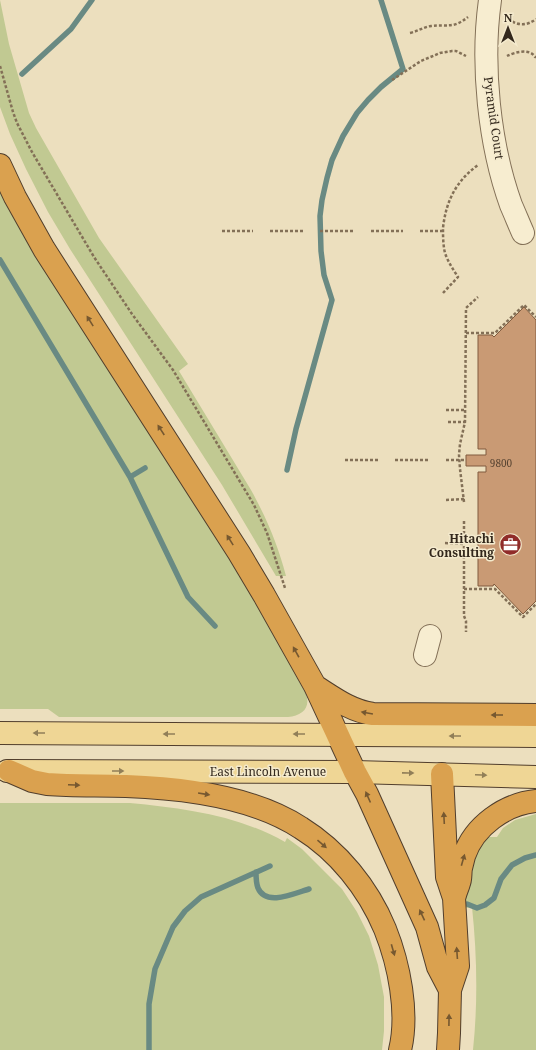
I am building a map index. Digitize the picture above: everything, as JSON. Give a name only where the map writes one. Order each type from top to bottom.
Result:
[{"type":"highway","points":[[0,165],[15,197],[41,243],[239,553],[315,686],[355,772],[367,794],[427,927],[438,967],[450,990]]},
{"type":"highway","points":[[315,686],[336,700],[364,713],[536,715]]},
{"type":"highway","points":[[5,771],[32,781],[47,784],[142,787],[192,792],[221,797],[242,802],[261,809],[306,831],[321,843],[352,873],[369,898],[383,925],[391,944],[399,974],[404,1014],[402,1043],[400,1050]]},
{"type":"highway","points":[[442,774],[447,877],[454,898],[458,966],[450,990],[448,1050]]},
{"type":"highway","points":[[454,898],[460,883],[464,855],[477,834],[486,824],[508,809],[521,804],[536,801]]},
{"type":"main road","points":[[3,733],[536,736]]},
{"type":"main road","name":"East Lincoln Avenue","points":[[5,771],[355,772],[536,777]]},
{"type":"street","name":"Pyramid Court","points":[[490,0],[487,29],[487,65],[492,125],[504,181],[511,205],[524,233]]},
{"type":"path","points":[[410,33],[430,26],[454,25],[462,22],[470,15]]},
{"type":"path","points":[[506,18],[515,24],[522,25],[530,23],[536,19]]},
{"type":"path","points":[[392,80],[421,61],[440,53],[456,51],[468,57]]},
{"type":"path","points":[[503,58],[510,54],[519,52],[530,52],[535,55],[535,57],[536,56]]},
{"type":"path","points":[[0,66],[17,123],[43,172],[94,257],[132,314],[173,370],[258,513],[287,594]]},
{"type":"path","points":[[443,293],[458,277],[452,268],[446,253],[443,238],[446,209],[452,194],[468,174],[481,163]]},
{"type":"path","points":[[222,231],[253,231]]},
{"type":"path","points":[[270,231],[303,231]]},
{"type":"path","points":[[320,231],[353,231]]},
{"type":"path","points":[[371,231],[403,231]]},
{"type":"path","points":[[420,231],[443,231]]},
{"type":"path","points":[[446,500],[464,500],[460,444],[465,422],[466,308],[478,297]]},
{"type":"path","points":[[466,333],[495,333],[524,305],[536,317]]},
{"type":"path","points":[[446,410],[465,410]]},
{"type":"path","points":[[448,422],[465,422]]},
{"type":"path","points":[[345,460],[378,460]]},
{"type":"path","points":[[395,460],[428,460]]},
{"type":"path","points":[[446,460],[466,460]]},
{"type":"path","points":[[464,521],[464,589],[466,632]]},
{"type":"path","points":[[464,540],[478,539]]},
{"type":"path","points":[[445,543],[465,544]]},
{"type":"path","points":[[464,589],[495,589],[524,617],[536,604]]},
{"type":"green space","points":[[0,0],[9,44],[29,113],[36,128],[99,238],[188,364],[179,371],[251,490],[267,521],[286,576],[276,576],[222,485],[70,249],[48,212],[26,169],[10,134],[0,107]]},
{"type":"green space","points":[[0,188],[259,607],[306,694],[306,707],[301,713],[288,717],[59,717],[48,709],[0,709]]},
{"type":"green space","points":[[0,803],[130,803],[170,807],[229,819],[248,825],[285,842],[287,838],[302,849],[342,889],[357,912],[369,936],[378,965],[384,997],[384,1031],[382,1050],[0,1050]]},
{"type":"green space","points":[[536,814],[536,1050],[473,1050],[476,996],[475,943],[472,907],[466,908],[465,891],[472,857],[487,837],[497,837],[503,828],[515,820]]},
{"type":"building","points":[[524,307],[536,320],[536,601],[523,614],[494,584],[493,586],[478,586],[478,472],[486,472],[486,466],[466,466],[466,455],[486,455],[486,449],[478,449],[478,335],[492,335],[494,337]]},
{"type":"waterway","points":[[22,74],[71,29],[92,0]]},
{"type":"waterway","points":[[287,470],[296,429],[332,300],[324,275],[321,251],[320,216],[322,200],[332,160],[343,136],[357,113],[381,87],[403,69],[381,0]]},
{"type":"waterway","points":[[0,260],[130,477],[188,597],[215,626]]},
{"type":"waterway","points":[[130,477],[145,468]]},
{"type":"waterway","points":[[467,904],[477,908],[485,905],[494,898],[501,879],[512,865],[525,858],[536,855]]},
{"type":"waterway","points":[[149,1050],[149,1004],[155,969],[173,927],[185,911],[201,897],[270,866]]},
{"type":"waterway","points":[[256,872],[256,882],[258,888],[262,894],[267,897],[281,897],[309,889]]},
{"type":"place","name":"Hitachi Consulting","points":[[510,545]]}]
